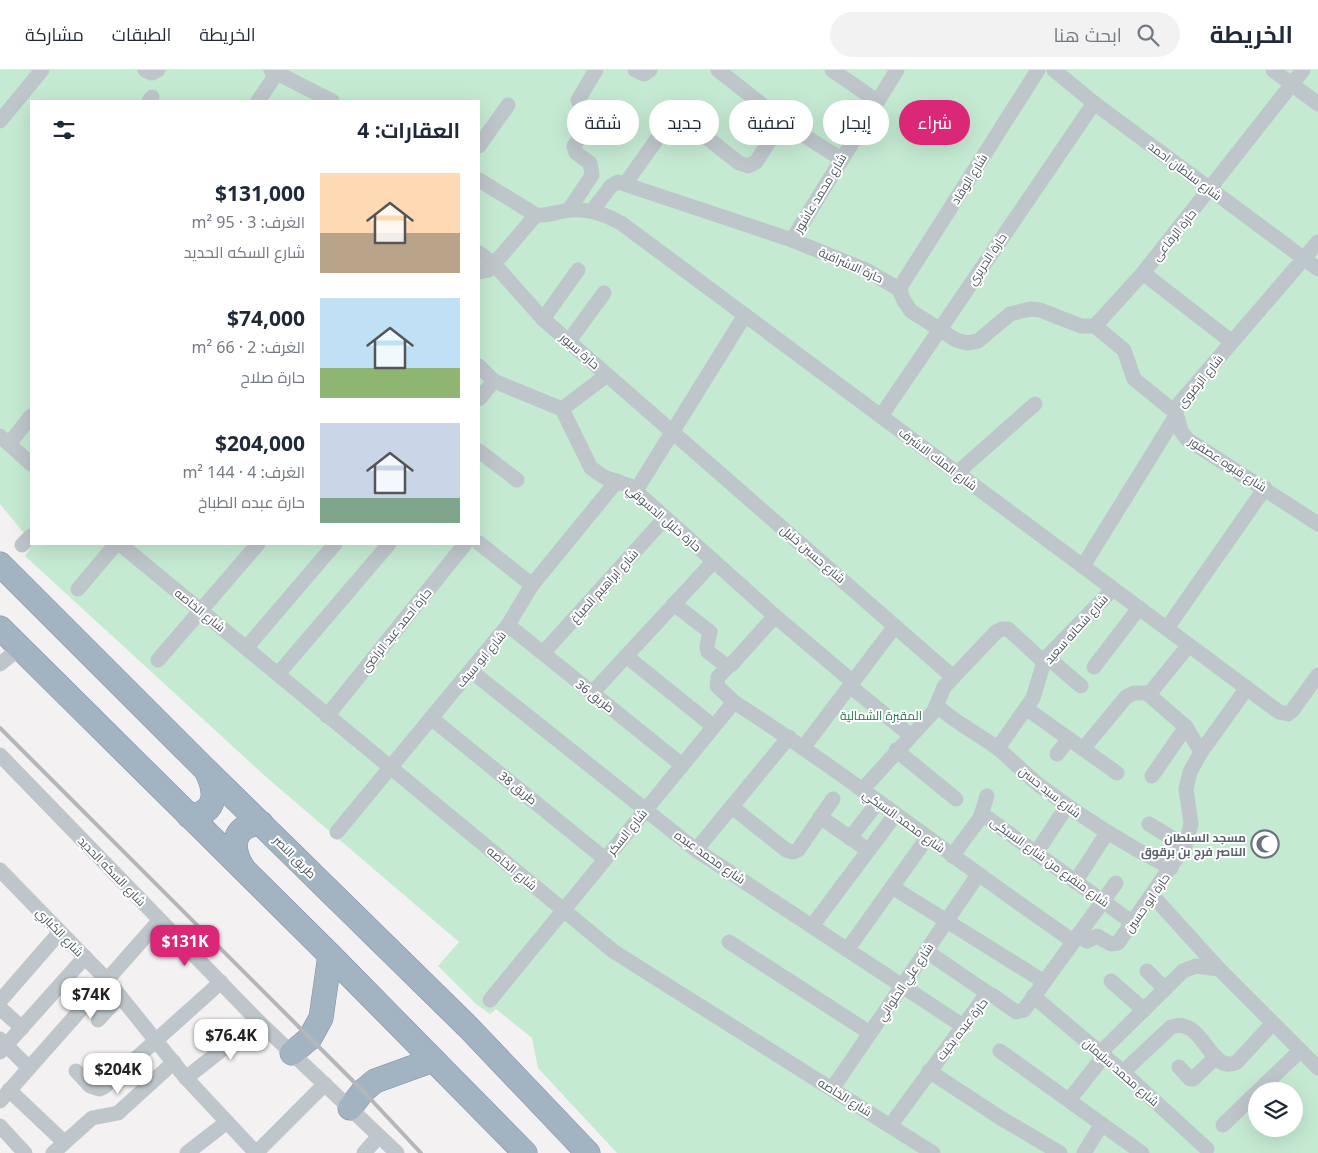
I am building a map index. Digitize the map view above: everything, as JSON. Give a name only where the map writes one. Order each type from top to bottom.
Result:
[{"type":"highway","name":"طريق النصر","points":[[0,564],[206,770],[474,1033],[588,1153]]},
{"type":"highway","points":[[0,628],[330,955],[525,1153]]},
{"type":"highway","points":[[189,816],[204,812],[214,798],[212,782],[206,770]]},
{"type":"highway","points":[[242,868],[235,855],[236,840],[245,827],[261,823]]},
{"type":"highway","points":[[292,1053],[310,1038],[321,1018],[330,955]]},
{"type":"highway","points":[[350,1108],[363,1091],[375,1082],[433,1060]]},
{"type":"street","points":[[3,111],[42,70]]},
{"type":"street","points":[[145,70],[152,73],[158,70]]},
{"type":"street","points":[[635,70],[644,74],[650,70]]},
{"type":"street","points":[[718,70],[756,100]]},
{"type":"street","points":[[832,70],[874,100]]},
{"type":"street","name":"شارع محمد عاشور","points":[[878,100],[897,70]]},
{"type":"street","name":"شارع الوقاد","points":[[899,289],[1038,70]]},
{"type":"street","name":"شارع سلطان احمد","points":[[1054,70],[1094,103],[1318,270]]},
{"type":"street","points":[[1273,70],[1318,104]]},
{"type":"street","name":"حارة الرفاعى","points":[[1095,326],[1143,274],[1303,70]]},
{"type":"street","points":[[259,100],[274,71],[330,100]]},
{"type":"street","points":[[569,210],[592,175],[590,163],[576,153],[574,146],[593,117],[590,110],[578,102],[591,72]]},
{"type":"street","name":"حارة الحريري","points":[[881,416],[1094,103]]},
{"type":"street","points":[[480,141],[508,105]]},
{"type":"street","points":[[592,211],[613,184],[618,182],[625,184],[672,118],[682,118],[748,166],[756,162],[767,145]]},
{"type":"street","points":[[813,141],[841,159]]},
{"type":"street","name":"شارع محمد عاشور","points":[[792,240],[850,145]]},
{"type":"street","points":[[480,181],[536,215],[489,270],[480,272]]},
{"type":"street","name":"حارة الاشرافية","points":[[625,184],[792,240],[866,270],[899,289]]},
{"type":"street","name":"شارع الملك الاشرف","points":[[536,215],[546,216],[569,210],[592,211],[621,222],[1279,712],[1288,714],[1318,675]]},
{"type":"street","name":"شارع الرضوى","points":[[1083,566],[1181,402],[1318,242]]},
{"type":"street","name":"حارة سيور","points":[[480,254],[494,264],[543,319],[673,432]]},
{"type":"street","points":[[543,319],[578,270]]},
{"type":"street","points":[[1143,274],[1232,342]]},
{"type":"street","points":[[899,289],[911,311],[956,340],[967,343],[978,341],[1010,314],[1030,309],[1040,310],[1081,326],[1095,326],[1124,350],[1134,379],[1176,413]]},
{"type":"street","points":[[569,342],[604,293]]},
{"type":"street","points":[[636,492],[745,315]]},
{"type":"street","points":[[480,367],[494,381],[562,409],[607,375]]},
{"type":"street","points":[[480,398],[494,381]]},
{"type":"street","points":[[957,472],[1035,404]]},
{"type":"street","name":"حارة خليل الدسوقي","points":[[562,409],[591,468],[604,477],[630,486],[910,735]]},
{"type":"street","name":"شارع قبوه عصفور","points":[[1176,413],[1181,431],[1187,439],[1318,524]]},
{"type":"street","points":[[30,417],[4,440],[30,463]]},
{"type":"street","name":"شارع حسين خليل","points":[[673,432],[953,677]]},
{"type":"street","points":[[480,451],[517,480]]},
{"type":"street","name":"شارع ابو سيف","points":[[337,832],[389,767],[508,626],[532,585],[617,480]]},
{"type":"street","points":[[1167,628],[1265,488]]},
{"type":"street","name":"شارع ابراهيم الصياغ","points":[[543,653],[665,518]]},
{"type":"street","points":[[78,589],[117,545]]},
{"type":"street","name":"شارع الخاصه","points":[[119,545],[247,648],[613,951],[933,1153]]},
{"type":"street","points":[[158,660],[255,545]]},
{"type":"street","points":[[247,648],[334,545]]},
{"type":"street","points":[[278,674],[388,545]]},
{"type":"street","name":"حارة احمد عبد الراضى","points":[[328,716],[464,545]]},
{"type":"street","points":[[480,545],[532,585]]},
{"type":"street","points":[[592,693],[714,561]]},
{"type":"street","name":"شارع شحاته سعيد","points":[[998,748],[1027,709],[1046,660],[1113,589]]},
{"type":"street","points":[[674,604],[710,632],[707,646],[708,652],[729,666]]},
{"type":"street","points":[[1094,667],[1139,608]]},
{"type":"street","points":[[734,702],[717,686],[718,677],[775,616]]},
{"type":"street","name":"طريق 36","points":[[508,626],[682,765]]},
{"type":"street","points":[[804,748],[895,626]]},
{"type":"street","points":[[862,790],[937,706],[944,687],[1002,629],[1008,629],[1080,686]]},
{"type":"street","points":[[1148,694],[1189,645]]},
{"type":"street","points":[[0,664],[20,648]]},
{"type":"street","points":[[626,656],[714,726]]},
{"type":"street","name":"شارع محمد عبده","points":[[471,671],[696,850],[963,1026]]},
{"type":"street","name":"حارة ابو حسين","points":[[1076,938],[1087,941],[1099,936],[1111,944],[1116,944],[1171,868],[1185,846],[1191,824],[1186,798],[1187,780],[1202,752],[1247,688]]},
{"type":"street","points":[[1083,749],[1126,697],[1134,693],[1148,694],[1186,727],[1202,752]]},
{"type":"street","name":"شارع السكر","points":[[490,1000],[734,702]]},
{"type":"street","name":"شارع محمد السبكي","points":[[734,702],[789,737],[978,875],[1076,938]]},
{"type":"street","name":"شارع سيد حسن","points":[[937,706],[952,720],[998,748],[1037,784],[1066,806],[1107,833],[1171,868]]},
{"type":"street","points":[[1027,709],[1116,772]]},
{"type":"street","name":"طريق 38","points":[[431,718],[605,859]]},
{"type":"street","points":[[1152,776],[1186,727]]},
{"type":"street","points":[[696,850],[789,737]]},
{"type":"street","points":[[1057,754],[1069,739]]},
{"type":"street","points":[[896,750],[956,799]]},
{"type":"street","name":"شارع السكه الحديد","points":[[0,755],[258,1022],[397,1153]]},
{"type":"street","points":[[980,818],[987,796]]},
{"type":"street","points":[[732,807],[789,852],[798,850],[833,799]]},
{"type":"street","points":[[850,838],[878,802]]},
{"type":"street","points":[[1036,853],[1066,806]]},
{"type":"street","points":[[812,926],[895,815]]},
{"type":"street","points":[[820,817],[868,850]]},
{"type":"street","name":"شارع متفرع من شارع السبكى","points":[[952,856],[980,818],[988,817],[1133,923]]},
{"type":"street","points":[[1149,824],[1185,846]]},
{"type":"street","points":[[1075,882],[1107,833]]},
{"type":"street","points":[[847,950],[927,838]]},
{"type":"street","name":"شارع الكباري","points":[[0,870],[107,980],[186,1078],[256,1153]]},
{"type":"street","name":"شارع علي الحلواني","points":[[832,1089],[978,875]]},
{"type":"street","name":"حارة عبده بخيت","points":[[890,1126],[984,997],[989,994],[1016,1012],[1020,1012],[1116,883]]},
{"type":"street","points":[[892,887],[1043,981]]},
{"type":"street","points":[[1152,895],[1219,969],[1318,1068]]},
{"type":"street","points":[[64,1142],[4,1095],[160,920]]},
{"type":"street","points":[[0,1001],[60,932]]},
{"type":"street","points":[[728,942],[870,1033]]},
{"type":"street","points":[[926,951],[989,994]]},
{"type":"street","points":[[29,1068],[2,1046],[22,1028],[85,957]]},
{"type":"street","points":[[1069,1100],[1102,1054],[1164,990],[1189,968],[1219,969]]},
{"type":"street","points":[[1147,971],[1164,990]]},
{"type":"street","points":[[1111,981],[1144,1010]]},
{"type":"street","points":[[76,1071],[90,1086],[99,1089],[221,982]]},
{"type":"street","points":[[98,1020],[120,996]]},
{"type":"street","name":"شارع محمد سليمان","points":[[1033,996],[1123,1072],[1207,1149]]},
{"type":"street","points":[[0,1008],[22,1028]]},
{"type":"street","points":[[186,1078],[258,1022]]},
{"type":"street","points":[[1123,1072],[1171,1027],[1177,1024],[1191,1028],[1216,1057],[1225,1064],[1237,1062],[1272,1024]]},
{"type":"street","points":[[1000,1051],[1102,1124],[1135,1151]]},
{"type":"street","points":[[1267,1082],[1300,1051]]},
{"type":"street","points":[[1179,1067],[1190,1079],[1193,1079],[1216,1057]]},
{"type":"street","points":[[53,1153],[92,1118],[118,1113],[174,1062]]},
{"type":"street","points":[[929,1071],[999,1117],[1060,1153]]},
{"type":"street","points":[[256,1153],[325,1084]]},
{"type":"street","points":[[1223,1125],[1248,1101]]},
{"type":"street","points":[[187,1153],[227,1122]]},
{"type":"street","points":[[1084,1153],[1102,1124]]},
{"type":"street","points":[[0,1126],[26,1153]]},
{"type":"street","points":[[364,1153],[379,1136]]},
{"type":"green space","name":"المقبرة الشمالية","points":[[0,70],[1318,70],[1318,1153],[617,1153],[538,1068],[532,1038],[496,1009],[490,1014],[476,1004],[438,966],[459,942],[265,776],[25,556],[32,545],[480,545],[480,100],[30,100],[30,541],[0,504]]},
{"type":"railway","points":[[0,728],[363,1091],[421,1153]]},
{"type":"place","name":"مسجد السلطان الناصر فرج بن برقوق","points":[[1265,844]]}]
